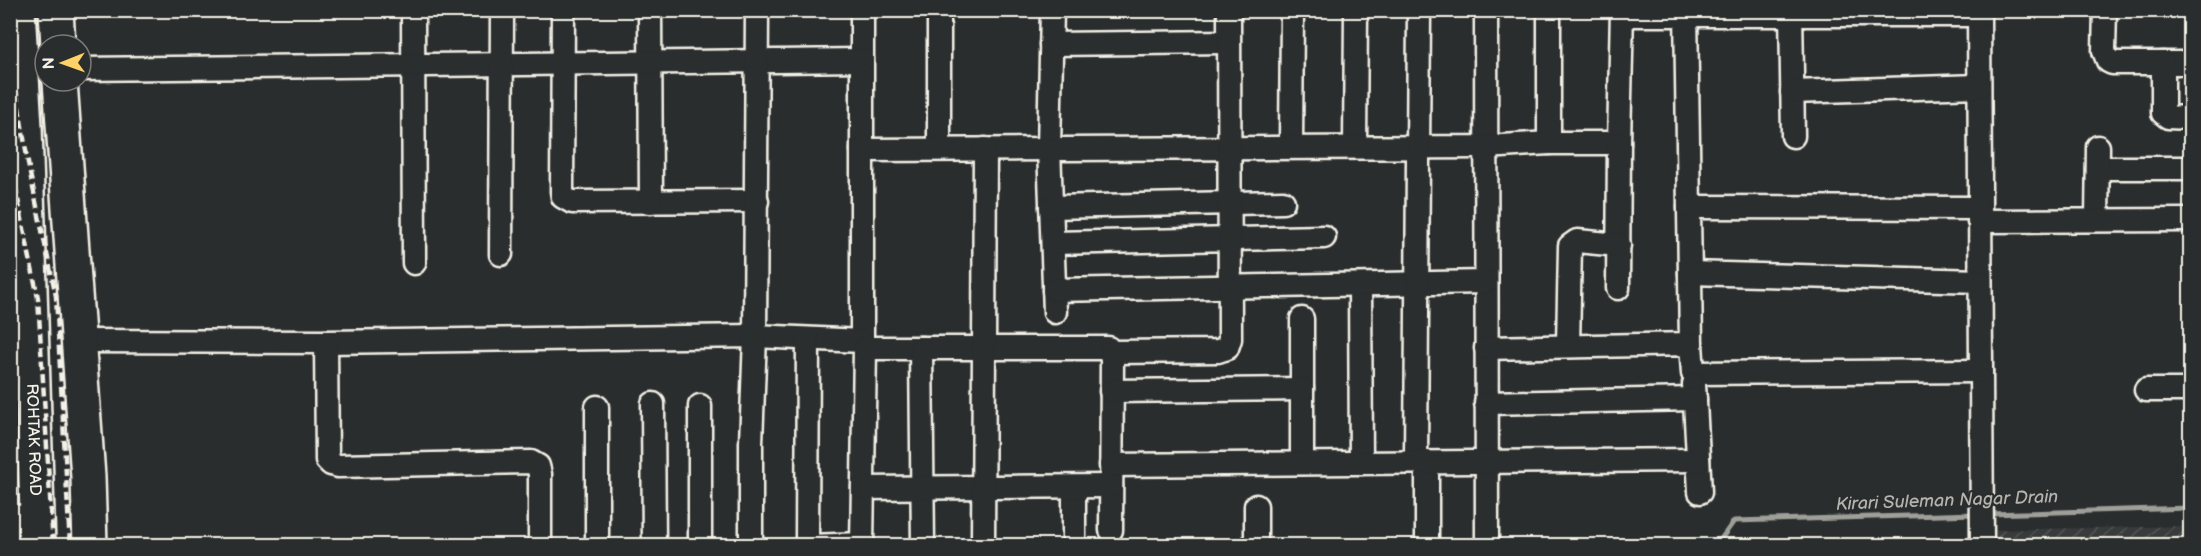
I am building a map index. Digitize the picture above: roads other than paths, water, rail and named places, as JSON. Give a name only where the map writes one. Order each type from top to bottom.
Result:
[{"type":"highway","name":"ROHTAK ROAD","points":[[18,10],[25,128],[25,524]]},
{"type":"highway","points":[[56,10],[57,33]]},
{"type":"highway","points":[[61,93],[88,477],[90,546]]},
{"type":"street","points":[[413,10],[414,262]]},
{"type":"street","points":[[501,254],[502,10]]},
{"type":"street","points":[[563,10],[561,190],[563,198],[572,202],[757,201]]},
{"type":"street","points":[[650,10],[651,202]]},
{"type":"street","points":[[751,546],[750,443],[755,336],[757,10]]},
{"type":"street","points":[[811,546],[862,545],[862,10]]},
{"type":"street","points":[[939,10],[939,149]]},
{"type":"street","points":[[1052,10],[1049,148],[1055,301],[1228,287],[1486,282]]},
{"type":"street","points":[[1111,352],[1218,351],[1227,348],[1230,339],[1228,10]]},
{"type":"street","points":[[1291,147],[1293,10]]},
{"type":"street","points":[[1355,147],[1356,10]]},
{"type":"street","points":[[1419,10],[1416,284],[1421,462],[1427,546]]},
{"type":"street","points":[[1486,10],[1487,546]]},
{"type":"street","points":[[1549,10],[1549,143]]},
{"type":"street","points":[[2105,10],[2104,51],[2108,61],[2112,63],[2190,63]]},
{"type":"street","points":[[1618,288],[1622,13],[1979,13],[1982,539]]},
{"type":"street","points":[[1686,13],[1691,344],[1700,492]]},
{"type":"street","points":[[1791,13],[1793,135]]},
{"type":"street","points":[[1051,44],[1228,42]]},
{"type":"street","points":[[93,69],[862,60]]},
{"type":"street","points":[[2163,63],[2163,112],[2168,117],[2190,118]]},
{"type":"street","points":[[1792,92],[1979,86]]},
{"type":"street","points":[[862,150],[1486,147],[1549,143],[1619,143]]},
{"type":"street","points":[[983,546],[985,149]]},
{"type":"street","points":[[2097,220],[2098,158],[2190,168]]},
{"type":"street","points":[[1052,207],[1283,202]]},
{"type":"street","points":[[1689,207],[1979,214],[2097,220],[2190,220]]},
{"type":"street","points":[[1053,243],[1324,237]]},
{"type":"street","points":[[1568,346],[1570,246],[1576,241],[1619,245]]},
{"type":"street","points":[[1690,273],[1980,281]]},
{"type":"street","points":[[1360,285],[1361,463]]},
{"type":"street","points":[[1302,319],[1302,463]]},
{"type":"street","points":[[78,341],[326,342],[755,336],[921,348],[1103,346],[1111,352],[1111,530]]},
{"type":"street","points":[[807,546],[808,339]]},
{"type":"street","points":[[326,342],[327,460],[331,464],[338,466],[531,462],[538,466],[540,474],[540,546]]},
{"type":"street","points":[[1486,348],[1691,344]]},
{"type":"street","points":[[921,348],[923,546]]},
{"type":"street","points":[[1693,373],[1981,371]]},
{"type":"street","points":[[1111,391],[1302,389]]},
{"type":"street","points":[[2146,390],[2190,390]]},
{"type":"street","points":[[1486,404],[1695,399]]},
{"type":"street","points":[[653,404],[654,546]]},
{"type":"street","points":[[700,406],[700,546]]},
{"type":"street","points":[[597,407],[597,546]]},
{"type":"street","points":[[863,488],[1074,487],[1111,476],[1302,463],[1698,460]]},
{"type":"street","points":[[1074,487],[1074,546]]},
{"type":"street","points":[[1256,506],[1256,546]]},
{"type":"street","points":[[14,546],[25,524]]},
{"type":"waterway","name":"Kirari Suleman Nagar Drain","points":[[1988,514],[2190,508]]},
{"type":"waterway","name":"Kirari Suleman Nagar Drain","points":[[1716,546],[1734,521],[1976,514]]},
{"type":"railway","points":[[10,53],[29,169],[56,296],[70,546]]},
{"type":"railway","points":[[10,160],[38,298],[53,546]]}]
